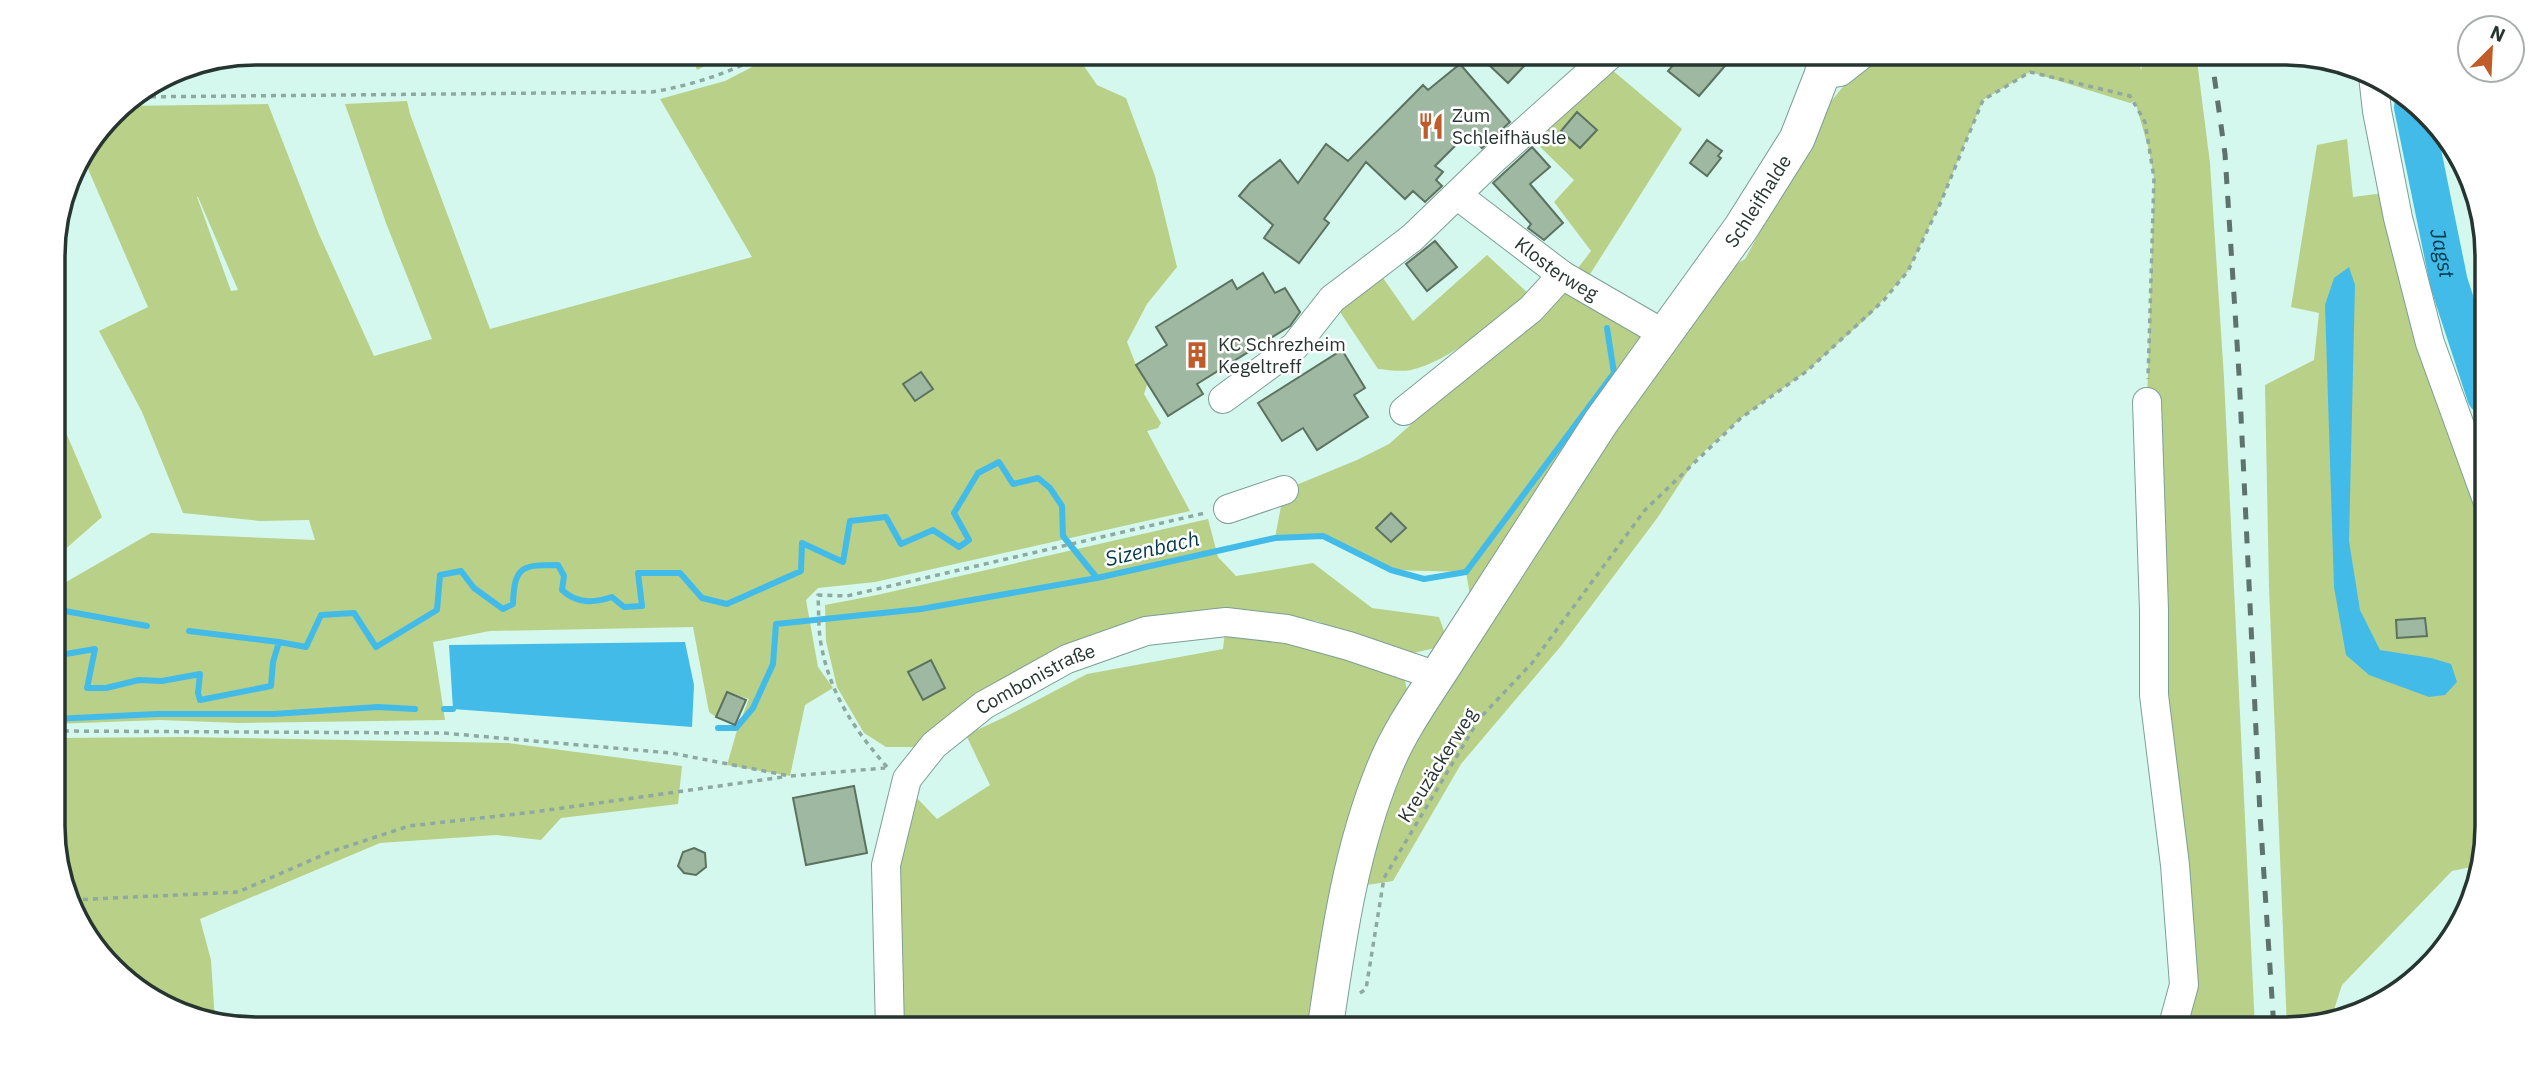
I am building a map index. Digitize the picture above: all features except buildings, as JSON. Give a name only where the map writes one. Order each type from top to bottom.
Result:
[{"type":"main road","name":"Schleifhalde","points":[[1326,1017],[1341,923],[1357,848],[1384,767],[1411,717],[1601,422],[1741,228],[1797,139],[1825,65]]},
{"type":"street","points":[[1223,399],[1295,346],[1332,299],[1412,238],[1598,65]]},
{"type":"street","points":[[1827,65],[1840,72],[1848,65]]},
{"type":"street","points":[[2374,87],[2398,218],[2430,343],[2475,467]]},
{"type":"street","name":"Klosterweg","points":[[1457,195],[1562,275],[1664,334]]},
{"type":"street","points":[[1404,411],[1531,309],[1562,275]]},
{"type":"street","points":[[2147,402],[2154,695],[2175,865],[2184,985],[2175,1017]]},
{"type":"street","points":[[1228,509],[1284,490]]},
{"type":"street","name":"Combonistraße","points":[[890,1017],[886,865],[897,774],[984,705],[1067,659],[1146,631],[1226,622],[1287,629],[1349,646],[1437,676]]},
{"type":"path","points":[[149,97],[652,92],[687,86],[744,65]]},
{"type":"path","name":"Kreuzäckerweg","points":[[1334,1017],[1366,989],[1384,878],[1479,719],[1532,663],[1645,510],[1741,418],[1807,371],[1884,300],[1908,271],[1940,204],[1983,100],[2030,72],[2130,96],[2145,122],[2154,178],[2147,402]]},
{"type":"path","points":[[897,774],[849,719],[833,688],[821,643],[818,595],[846,596],[1228,509]]},
{"type":"path","points":[[65,731],[443,733],[671,753],[789,776]]},
{"type":"path","points":[[80,900],[238,892],[330,852],[409,825],[534,812],[789,776],[897,774]]},
{"type":"green space","points":[[756,65],[1083,65],[1097,85],[1126,98],[1155,176],[1177,267],[1147,304],[1127,342],[1147,385],[1144,394],[1161,423],[1158,428],[1147,431],[1190,511],[875,582],[818,588],[806,600],[818,667],[833,688],[805,705],[790,776],[727,765],[749,699],[727,692],[716,717],[709,712],[693,627],[490,631],[433,642],[445,720],[239,723],[160,720],[65,724],[65,583],[151,533],[315,540],[309,520],[260,521],[183,513],[142,412],[99,331],[148,307],[87,166],[104,139],[121,121],[138,106],[268,104],[318,232],[374,356],[432,339],[386,223],[345,104],[407,101],[490,329],[752,257],[660,99],[725,81]],"holes":[[[197,197],[198,197],[238,290],[231,291]]]},
{"type":"green space","points":[[1604,65],[1682,129],[1587,279],[1575,272],[1591,251],[1554,202],[1574,180],[1527,134]]},
{"type":"green space","points":[[1860,65],[2140,65],[2141,70],[2142,65],[2198,65],[2210,163],[2224,378],[2254,1017],[2172,1017],[2147,402],[2154,178],[2149,150],[2135,101],[2130,103],[2030,72],[1983,100],[1940,204],[1908,271],[1870,315],[1807,371],[1741,418],[1695,460],[1658,517],[1561,646],[1461,764],[1393,881],[1354,887],[1391,770],[1714,278],[1745,259],[1829,104]]},
{"type":"green space","points":[[2347,139],[2353,197],[2384,193],[2425,354],[2475,496],[2475,839],[2471,867],[2452,871],[2342,985],[2334,1011],[2287,1017],[2269,587],[2265,385],[2314,360],[2319,313],[2291,307],[2317,145]]},
{"type":"green space","points":[[1487,255],[1529,294],[1458,349],[1426,365],[1407,371],[1378,369],[1336,306],[1381,275],[1413,321]]},
{"type":"green space","points":[[1565,288],[1664,334],[1474,619],[1466,572],[1391,570],[1323,536],[1275,538],[1284,490],[1389,444]]},
{"type":"green space","points":[[65,430],[102,517],[65,549]]},
{"type":"green space","points":[[1208,519],[1218,557],[1236,576],[1313,563],[1372,608],[1439,617],[1449,645],[1413,653],[1359,639],[1317,621],[1222,611],[1060,649],[975,694],[914,747],[886,747],[864,733],[837,687],[826,641],[825,605]]},
{"type":"green space","points":[[1226,622],[1404,676],[1410,704],[1319,1017],[902,1017],[899,846],[914,795],[937,819],[990,785],[966,735],[1087,674],[1223,649]]},
{"type":"green space","points":[[185,737],[508,743],[682,766],[678,804],[561,818],[541,840],[496,835],[380,843],[200,919],[211,960],[214,1013],[171,998],[149,985],[112,952],[84,911],[68,864],[65,839],[65,738]]},
{"type":"water","points":[[2349,267],[2355,285],[2349,541],[2360,610],[2380,650],[2451,664],[2457,682],[2445,695],[2429,697],[2369,675],[2346,655],[2334,587],[2325,305],[2334,278]]},
{"type":"water","points":[[685,642],[694,685],[692,727],[453,709],[449,645]]},
{"type":"waterway","name":"Jagst","points":[[2415,117],[2449,283],[2475,362]]},
{"type":"waterway","name":"Sizenbach","points":[[65,654],[95,649],[87,688],[106,688],[139,680],[162,681],[200,674],[200,700],[271,686],[273,662],[279,642],[306,647],[321,615],[354,613],[376,647],[437,610],[440,575],[461,571],[474,588],[503,609],[513,604],[518,575],[529,567],[546,565],[558,565],[564,576],[562,590],[580,600],[592,601],[612,597],[624,607],[642,606],[638,573],[680,573],[702,598],[727,604],[801,571],[802,543],[843,562],[850,521],[886,517],[901,544],[933,530],[959,547],[969,540],[954,513],[978,473],[999,462],[1013,484],[1038,478],[1050,488],[1062,506],[1063,536],[1097,578],[1275,538],[1323,536],[1391,570],[1424,579],[1466,572],[1614,373],[1607,328]]},
{"type":"waterway","points":[[718,728],[736,728],[753,708],[773,664],[776,624],[921,609],[1097,578]]},
{"type":"waterway","name":"Sizenbach","points":[[65,611],[147,626]]},
{"type":"waterway","name":"Sizenbach","points":[[189,631],[279,642]]},
{"type":"waterway","points":[[65,718],[157,714],[274,714],[378,707],[415,709]]},
{"type":"waterway","points":[[444,709],[453,709]]},
{"type":"railway","points":[[2213,65],[2225,154],[2239,374],[2260,814],[2273,1017]]},
{"type":"place","name":"Zum Schleifhäusle","points":[[1431,126]]},
{"type":"place","name":"KC Schrezheim Kegeltreff","points":[[1197,355]]}]
